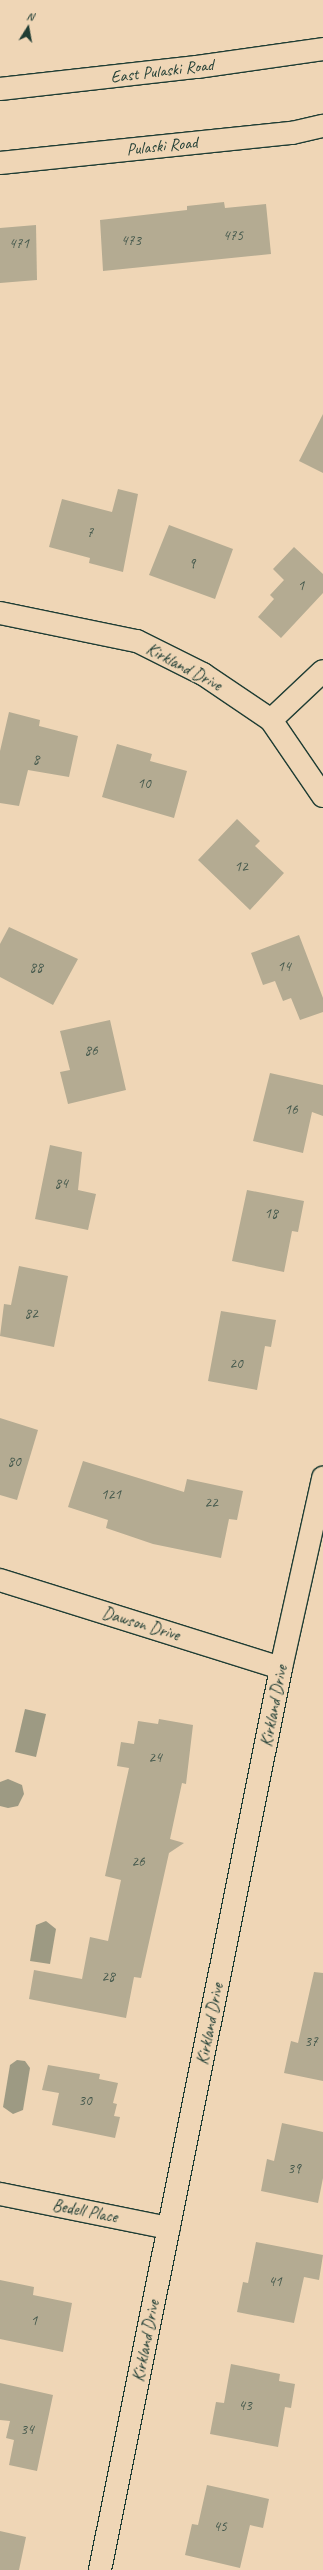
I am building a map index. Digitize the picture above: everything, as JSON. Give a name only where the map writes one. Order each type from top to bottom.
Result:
[{"type":"street","name":"East Pulaski Road","points":[[0,89],[197,67],[323,49]]},
{"type":"street","name":"Pulaski Road","points":[[0,163],[292,133],[323,126]]},
{"type":"street","name":"Kirkland Drive","points":[[0,613],[137,641],[203,674],[271,720],[323,796]]},
{"type":"street","points":[[271,720],[323,671]]},
{"type":"street","name":"Kirkland Drive","points":[[100,2570],[281,1668],[323,1478]]},
{"type":"street","name":"Dawson Drive","points":[[0,1580],[281,1668]]},
{"type":"street","name":"Bedell Place","points":[[0,2194],[169,2228]]},
{"type":"shaded area","points":[[25,1709],[46,1714],[36,1757],[15,1752]]},
{"type":"shaded area","points":[[8,1779],[22,1785],[24,1794],[18,1806],[8,1808],[0,1806],[0,1782]]},
{"type":"shaded area","points":[[46,1921],[56,1929],[50,1964],[30,1961],[36,1925]]},
{"type":"shaded area","points":[[17,2060],[25,2061],[30,2068],[23,2110],[13,2114],[3,2107],[10,2065]]},
{"type":"building","points":[[224,202],[225,208],[266,204],[271,254],[103,271],[100,220],[187,210],[187,206]]},
{"type":"building","points":[[36,225],[37,280],[0,283],[0,228]]},
{"type":"building","points":[[323,414],[323,473],[299,461]]},
{"type":"building","points":[[118,489],[138,494],[123,572],[89,563],[90,558],[49,547],[62,499],[112,512]]},
{"type":"building","points":[[169,525],[233,549],[215,599],[149,575]]},
{"type":"building","points":[[294,547],[323,574],[323,593],[281,638],[258,617],[274,599],[270,595],[284,580],[273,569]]},
{"type":"building","points":[[9,712],[40,720],[39,726],[78,736],[69,777],[28,770],[19,806],[0,803],[0,751]]},
{"type":"building","points":[[117,744],[152,754],[150,761],[187,771],[174,818],[102,797]]},
{"type":"building","points":[[237,819],[260,841],[255,846],[284,873],[250,910],[198,860]]},
{"type":"building","points":[[9,927],[78,959],[53,1005],[0,977],[0,944]]},
{"type":"building","points":[[299,935],[323,998],[323,1012],[300,1020],[291,998],[283,1001],[275,981],[263,985],[251,953]]},
{"type":"building","points":[[110,1020],[126,1090],[68,1104],[60,1072],[70,1070],[60,1031]]},
{"type":"building","points":[[270,1073],[323,1085],[323,1116],[312,1112],[303,1153],[253,1141]]},
{"type":"building","points":[[50,1145],[82,1152],[78,1190],[96,1194],[88,1230],[35,1219]]},
{"type":"building","points":[[247,1190],[304,1201],[298,1232],[292,1231],[284,1272],[232,1261]]},
{"type":"building","points":[[19,1266],[68,1276],[54,1347],[0,1336],[4,1304],[11,1305]]},
{"type":"building","points":[[221,1311],[276,1320],[271,1347],[265,1346],[257,1390],[208,1381]]},
{"type":"building","points":[[0,1418],[38,1430],[17,1500],[0,1495]]},
{"type":"building","points":[[83,1461],[184,1492],[187,1479],[243,1491],[237,1520],[229,1519],[221,1558],[153,1544],[106,1528],[108,1520],[68,1507]]},
{"type":"building","points":[[159,1719],[193,1725],[186,1784],[182,1783],[170,1839],[184,1843],[169,1853],[141,1978],[134,1977],[126,2018],[29,1999],[34,1970],[82,1979],[90,1937],[108,1941],[121,1880],[105,1876],[129,1768],[117,1766],[121,1742],[134,1744],[138,1721],[158,1724]]},
{"type":"building","points":[[314,1972],[323,1973],[323,2081],[284,2073],[291,2041],[298,2043]]},
{"type":"building","points":[[48,2065],[100,2074],[99,2079],[118,2083],[113,2103],[117,2104],[114,2116],[120,2117],[115,2138],[52,2125],[59,2093],[42,2090]]},
{"type":"building","points":[[282,2123],[323,2132],[323,2178],[318,2203],[261,2191],[267,2159],[274,2161]]},
{"type":"building","points":[[256,2242],[323,2255],[319,2280],[304,2277],[294,2323],[237,2312],[243,2282],[248,2283]]},
{"type":"building","points":[[0,2280],[34,2287],[33,2295],[72,2303],[63,2352],[0,2339]]},
{"type":"building","points":[[231,2364],[280,2374],[279,2381],[295,2384],[291,2408],[285,2407],[278,2447],[210,2434],[216,2402],[224,2403]]},
{"type":"building","points":[[0,2383],[53,2395],[37,2471],[9,2465],[14,2440],[6,2438],[10,2421],[0,2420]]},
{"type":"building","points":[[207,2485],[269,2499],[263,2528],[250,2525],[240,2568],[185,2555],[192,2524],[198,2525]]},
{"type":"building","points":[[0,2531],[26,2537],[19,2570],[0,2570]]}]
